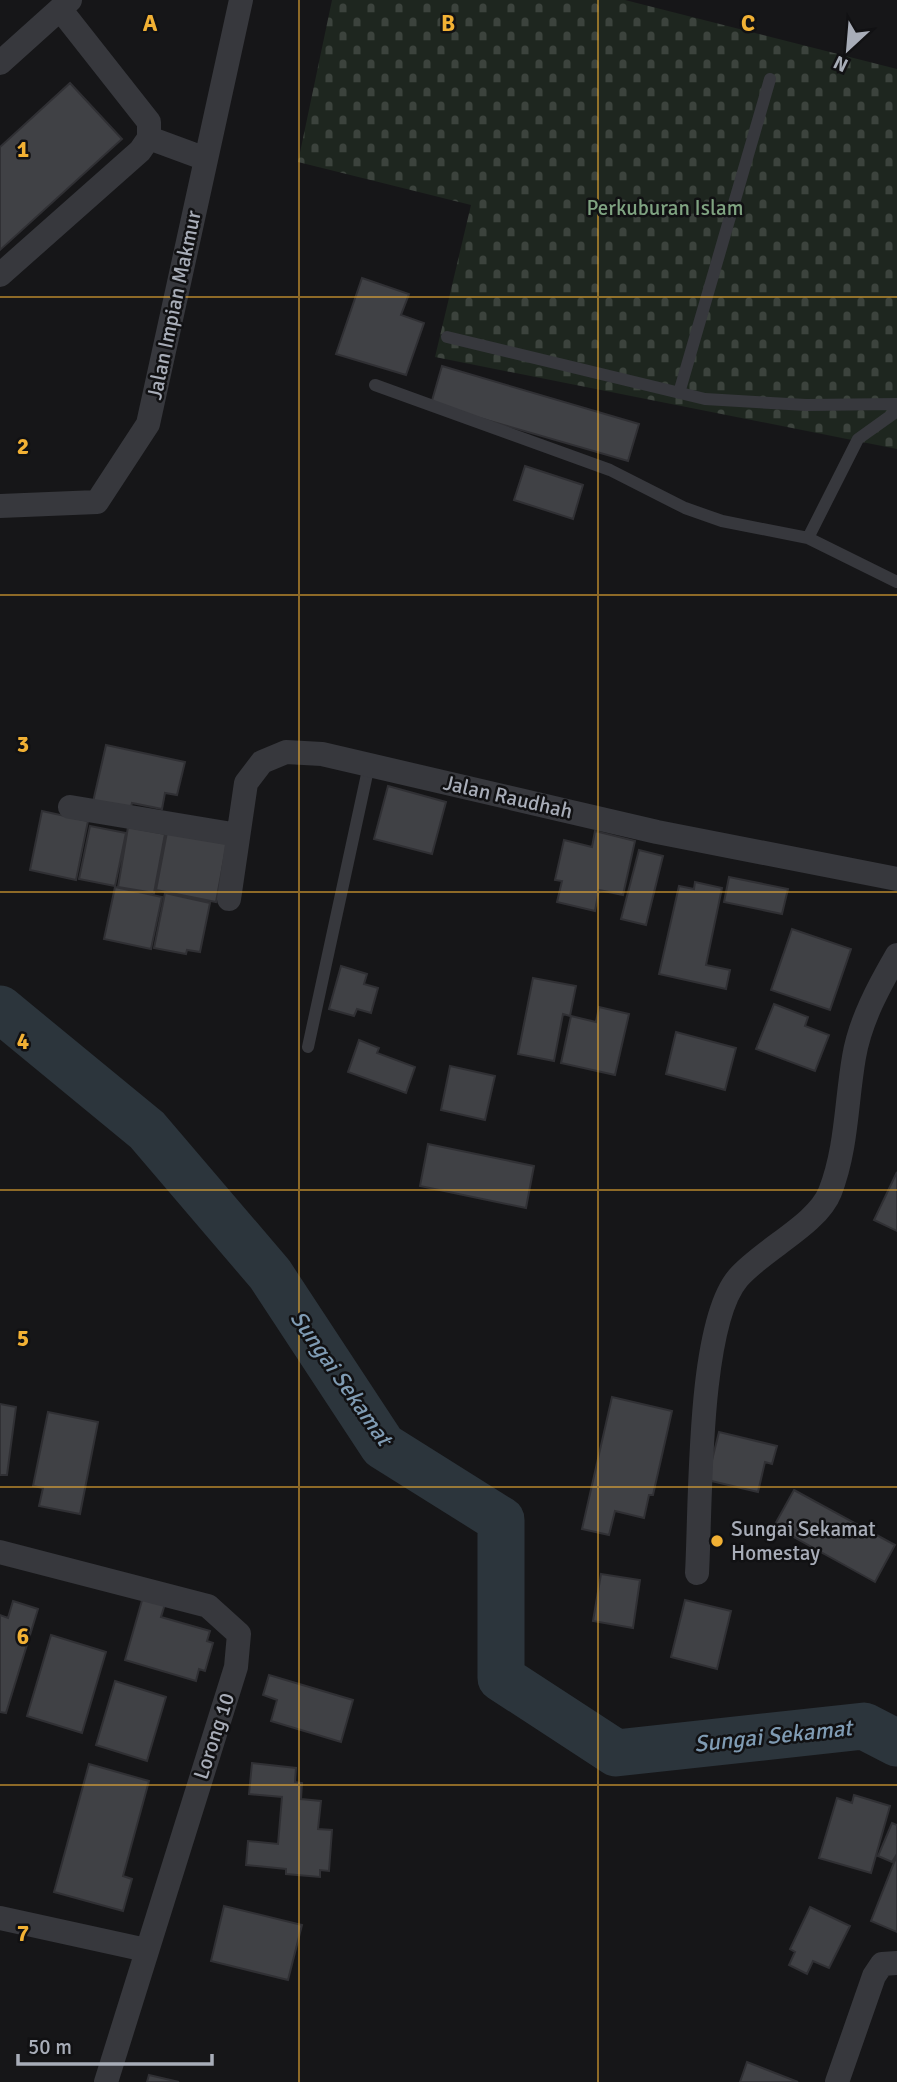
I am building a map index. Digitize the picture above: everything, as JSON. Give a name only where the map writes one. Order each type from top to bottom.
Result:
[{"type":"street","name":"Jalan Impian Makmur","points":[[0,506],[97,502],[148,424],[241,0]]},
{"type":"street","points":[[0,63],[65,5],[149,122],[149,138],[140,151],[0,275]]},
{"type":"street","points":[[149,138],[206,159]]},
{"type":"street","name":"Jalan Raudhah","points":[[229,899],[246,783],[262,762],[286,752],[322,754],[657,832],[897,879]]},
{"type":"street","points":[[70,807],[238,835]]},
{"type":"street","points":[[697,1573],[709,1364],[718,1316],[737,1280],[771,1247],[806,1224],[828,1196],[841,1158],[854,1055],[872,1003],[897,955]]},
{"type":"street","name":"Lorong 10","points":[[0,1552],[208,1606],[239,1634],[236,1667],[106,2082]]},
{"type":"street","points":[[0,1918],[146,1950]]},
{"type":"street","points":[[837,2082],[874,1976],[882,1964],[897,1963]]},
{"type":"lane","points":[[679,393],[770,79]]},
{"type":"lane","points":[[447,337],[705,399],[806,405],[897,404]]},
{"type":"lane","points":[[375,385],[610,470],[685,508],[722,521],[808,538],[897,582]]},
{"type":"lane","points":[[808,538],[858,439],[897,411]]},
{"type":"lane","points":[[309,1047],[369,765]]},
{"type":"green space","name":"Perkuburan Islam","points":[[332,0],[625,0],[897,69],[897,449],[435,357],[471,205],[298,162]]},
{"type":"building","points":[[70,83],[122,139],[0,250],[0,147]]},
{"type":"building","points":[[362,278],[409,294],[401,315],[424,323],[406,375],[336,354]]},
{"type":"building","points":[[442,366],[639,424],[628,461],[431,404]]},
{"type":"building","points":[[525,466],[583,485],[573,519],[514,500]]},
{"type":"building","points":[[106,745],[185,762],[177,795],[165,793],[162,809],[132,803],[130,810],[93,802]]},
{"type":"building","points":[[388,786],[446,802],[432,854],[374,839]]},
{"type":"building","points":[[42,811],[88,821],[76,880],[30,870]]},
{"type":"building","points":[[90,826],[126,833],[115,886],[79,879]]},
{"type":"building","points":[[128,827],[165,834],[154,893],[118,887]]},
{"type":"building","points":[[595,831],[635,841],[623,895],[599,890],[595,911],[557,902],[562,881],[555,880],[564,840],[592,847]]},
{"type":"building","points":[[167,832],[227,843],[216,902],[156,890]]},
{"type":"building","points":[[639,850],[663,856],[646,925],[621,919]]},
{"type":"building","points":[[729,877],[788,889],[782,914],[724,902]]},
{"type":"building","points":[[695,882],[722,888],[706,965],[730,970],[726,989],[659,974],[679,886],[694,889]]},
{"type":"building","points":[[115,887],[162,897],[151,949],[104,939]]},
{"type":"building","points":[[165,893],[210,903],[200,952],[187,950],[186,954],[154,948]]},
{"type":"building","points":[[792,929],[851,949],[830,1010],[771,990]]},
{"type":"building","points":[[341,966],[367,974],[364,984],[378,988],[371,1013],[357,1009],[354,1016],[329,1009]]},
{"type":"building","points":[[533,978],[576,986],[570,1016],[563,1014],[554,1061],[518,1054]]},
{"type":"building","points":[[774,1004],[808,1017],[805,1026],[829,1035],[815,1071],[756,1049]]},
{"type":"building","points":[[599,1007],[629,1014],[615,1075],[561,1063],[571,1016],[596,1022]]},
{"type":"building","points":[[676,1032],[736,1048],[725,1090],[666,1074]]},
{"type":"building","points":[[359,1040],[379,1048],[377,1053],[415,1067],[406,1093],[348,1072]]},
{"type":"building","points":[[450,1066],[495,1076],[485,1120],[441,1110]]},
{"type":"building","points":[[428,1144],[534,1166],[526,1208],[420,1186]]},
{"type":"building","points":[[897,1172],[897,1231],[874,1220]]},
{"type":"building","points":[[612,1397],[672,1411],[653,1495],[649,1495],[644,1518],[615,1511],[609,1535],[582,1529]]},
{"type":"building","points":[[0,1404],[16,1407],[7,1475],[0,1475]]},
{"type":"building","points":[[48,1412],[98,1422],[80,1514],[39,1506],[43,1488],[33,1486]]},
{"type":"building","points":[[719,1432],[777,1446],[772,1464],[765,1462],[758,1492],[707,1480]]},
{"type":"building","points":[[794,1490],[895,1545],[875,1582],[774,1526]]},
{"type":"building","points":[[601,1574],[640,1580],[633,1628],[593,1621]]},
{"type":"building","points":[[143,1597],[165,1604],[161,1617],[210,1631],[207,1641],[213,1643],[205,1671],[199,1669],[196,1681],[125,1660]]},
{"type":"building","points":[[685,1600],[731,1611],[717,1669],[671,1657]]},
{"type":"building","points":[[13,1601],[38,1609],[6,1713],[0,1712],[0,1615],[8,1618]]},
{"type":"building","points":[[51,1635],[106,1652],[82,1733],[27,1716]]},
{"type":"building","points":[[269,1675],[353,1700],[341,1742],[271,1721],[277,1700],[263,1695]]},
{"type":"building","points":[[115,1681],[166,1697],[147,1761],[96,1745]]},
{"type":"building","points":[[252,1763],[296,1768],[295,1782],[302,1783],[301,1799],[321,1801],[318,1829],[332,1830],[329,1871],[320,1870],[320,1877],[286,1874],[286,1869],[246,1865],[248,1841],[278,1844],[282,1797],[249,1794]]},
{"type":"building","points":[[89,1764],[149,1781],[123,1876],[132,1879],[123,1911],[54,1892]]},
{"type":"building","points":[[854,1795],[890,1806],[871,1873],[819,1858],[837,1798],[852,1803]]},
{"type":"building","points":[[892,1823],[897,1825],[897,1854],[892,1862],[878,1856]]},
{"type":"building","points":[[897,1855],[897,1932],[871,1921]]},
{"type":"building","points":[[224,1906],[302,1925],[288,1980],[211,1961]]},
{"type":"building","points":[[810,1907],[850,1926],[829,1968],[813,1961],[807,1974],[789,1965],[795,1952],[790,1949]]},
{"type":"building","points":[[747,2062],[798,2082],[740,2082]]},
{"type":"building","points":[[149,2075],[179,2082],[147,2082]]},
{"type":"waterway","name":"Sungai Sekamat","points":[[0,1009],[147,1130],[270,1274],[383,1446],[501,1520],[501,1678],[616,1753],[864,1726],[897,1743]]},
{"type":"place","name":"Sungai Sekamat Homestay","points":[[717,1541]]}]
